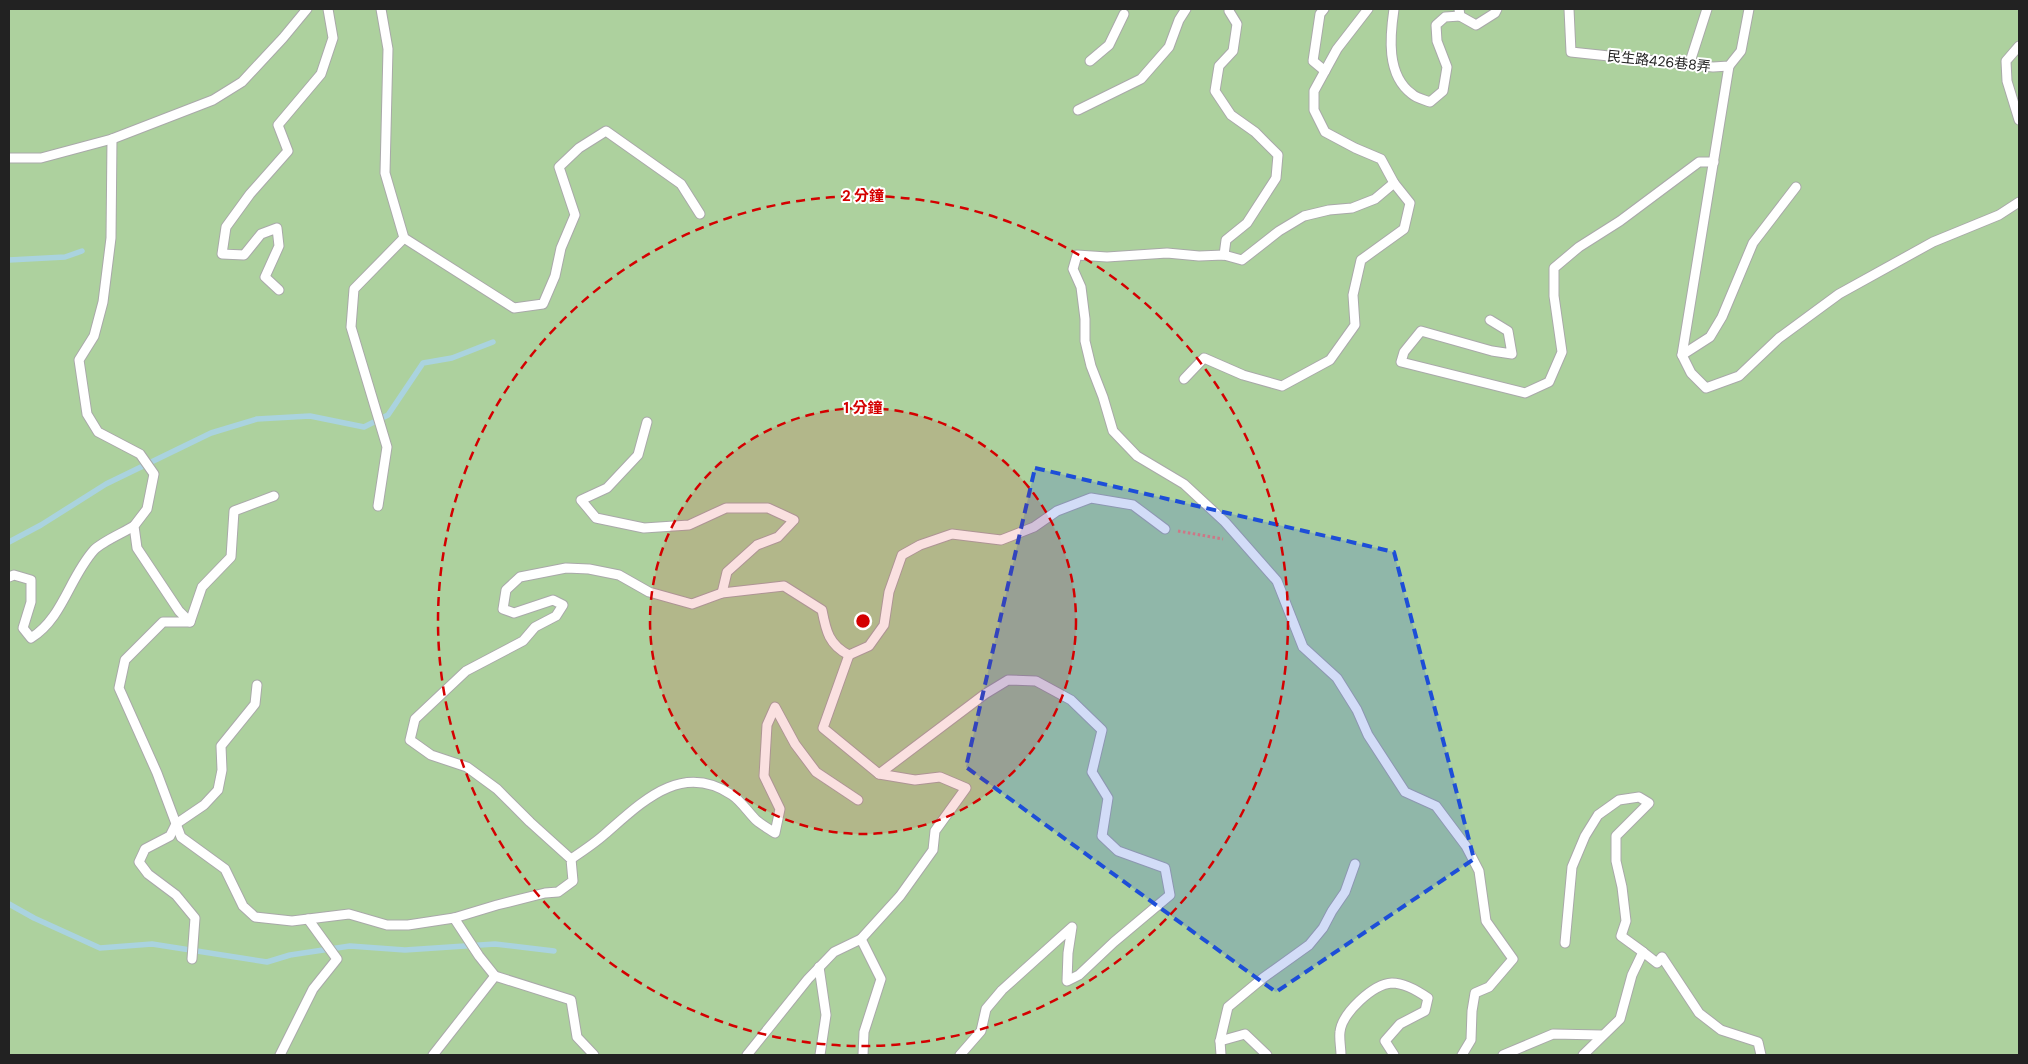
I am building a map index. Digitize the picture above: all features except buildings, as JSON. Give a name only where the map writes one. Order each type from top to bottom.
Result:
[{"type":"lane","points":[[9,158],[41,158],[112,139],[213,100],[242,82],[307,9]]},
{"type":"lane","points":[[278,290],[265,277],[279,246],[277,228],[261,234],[244,255],[222,254],[226,227],[250,194],[288,152],[278,125],[321,74],[334,38],[328,9]]},
{"type":"lane","points":[[381,9],[388,49],[385,172],[404,238],[514,308],[543,304],[555,276],[561,248],[575,215],[559,167],[579,148],[606,130],[681,184],[700,214]]},
{"type":"lane","points":[[1078,110],[1141,79],[1169,47],[1179,20],[1186,9]]},
{"type":"lane","points":[[1324,9],[1320,14],[1312,61],[1326,71]]},
{"type":"lane","points":[[1184,379],[1204,358],[1243,375],[1282,386],[1330,360],[1356,325],[1353,295],[1361,260],[1404,229],[1410,203],[1394,182],[1381,159],[1325,132],[1314,110],[1314,91],[1337,49],[1368,9]]},
{"type":"lane","points":[[1394,9],[1390,41],[1396,74],[1412,94],[1430,102],[1443,91],[1447,67],[1437,41],[1436,25],[1445,17],[1459,13],[1476,25],[1495,13],[1497,9]]},
{"type":"lane","name":"民生路426巷8弄","points":[[1569,9],[1571,52],[1713,67],[1729,66],[1741,51],[1749,9]]},
{"type":"lane","points":[[1689,64],[1707,9]]},
{"type":"lane","points":[[1090,61],[1109,45],[1124,10]]},
{"type":"lane","points":[[1224,255],[1226,240],[1247,223],[1276,178],[1278,155],[1255,132],[1231,115],[1215,91],[1218,66],[1233,50],[1237,24],[1229,11]]},
{"type":"lane","points":[[2019,46],[2006,61],[2007,81],[2019,120]]},
{"type":"lane","points":[[1729,66],[1682,356],[1691,373],[1706,388],[1739,376],[1779,338],[1839,294],[1933,242],[1999,215],[2019,202]]},
{"type":"lane","points":[[9,577],[14,575],[31,580],[32,602],[22,628],[30,638],[43,630],[95,550],[134,526],[147,509],[154,474],[140,454],[98,432],[87,414],[79,360],[94,336],[103,302],[111,238],[112,139]]},
{"type":"lane","points":[[1490,320],[1508,331],[1512,354],[1492,351],[1422,331],[1404,352],[1401,362],[1525,393],[1549,382],[1562,352],[1554,296],[1554,268],[1579,247],[1620,222],[1699,162],[1714,162]]},
{"type":"lane","points":[[1394,182],[1375,199],[1352,208],[1329,210],[1304,216],[1279,231],[1242,260],[1224,255],[1199,256],[1166,253],[1107,257],[1077,255],[1073,269],[1081,287],[1085,319],[1085,341],[1091,366],[1113,431],[1137,456],[1184,484],[1225,522],[1278,581],[1304,647],[1337,678],[1357,710],[1368,735],[1405,792],[1436,806],[1466,846],[1479,871],[1486,921],[1513,958],[1489,987],[1475,993],[1471,1040],[1462,1055]]},
{"type":"lane","points":[[1682,356],[1710,337],[1722,317],[1753,243],[1796,187]]},
{"type":"lane","points":[[378,506],[387,447],[351,327],[354,289],[404,238]]},
{"type":"lane","points":[[647,422],[638,455],[607,488],[581,500],[596,518],[644,528],[689,525],[726,508],[768,508],[794,520],[778,537],[756,545],[727,572],[722,593]]},
{"type":"lane","points":[[190,622],[202,587],[231,557],[234,512],[274,496]]},
{"type":"lane","points":[[748,1055],[819,967],[834,952],[861,940],[900,896],[933,850],[935,831],[966,788],[940,777],[915,780],[879,774],[824,728],[849,655],[869,646],[884,624],[889,592],[902,555],[920,545],[952,534],[1002,540],[1034,527],[1057,511],[1091,498],[1134,504],[1164,529]]},
{"type":"lane","points":[[134,526],[137,548],[179,611],[190,622]]},
{"type":"lane","points":[[190,622],[163,622],[125,660],[119,688],[157,773],[181,837],[225,869],[243,906],[255,917],[292,921],[349,914],[387,925],[408,925],[454,918],[506,902],[558,892],[573,881],[571,859],[530,822],[497,788],[467,767],[432,755],[410,740],[415,720],[466,671],[523,641],[535,627],[556,616],[563,604],[552,600],[514,613],[503,608],[506,590],[520,578],[566,568],[589,569],[619,575],[649,592],[692,604],[722,593],[784,586],[822,610],[826,632],[839,650],[849,655]]},
{"type":"lane","points":[[879,774],[986,694],[1008,680],[1036,681],[1071,700],[1102,730],[1092,772],[1108,798],[1102,836],[1118,851],[1165,868],[1170,895],[1114,942],[1079,975],[1066,980],[1072,927],[1002,990],[986,1009],[980,1030],[960,1055]]},
{"type":"lane","points":[[192,959],[195,918],[176,895],[148,874],[139,862],[145,849],[170,836],[176,824],[204,805],[218,790],[222,770],[221,746],[255,704],[257,685]]},
{"type":"lane","points":[[571,859],[604,836],[639,803],[669,786],[690,781],[710,784],[733,796],[757,821],[775,833],[780,809],[764,776],[768,725],[775,707],[795,744],[816,772],[858,800]]},
{"type":"lane","points":[[1565,943],[1572,867],[1585,836],[1598,815],[1619,800],[1639,796],[1649,803],[1616,836],[1616,861],[1622,887],[1626,921],[1621,936],[1657,962],[1662,957],[1699,1013],[1721,1030],[1758,1042],[1760,1055]]},
{"type":"lane","points":[[1221,1055],[1220,1041],[1228,1007],[1263,978],[1309,945],[1323,928],[1345,892],[1356,864]]},
{"type":"lane","points":[[454,918],[496,976],[571,1000],[577,1036],[594,1055]]},
{"type":"lane","points":[[280,1055],[313,989],[337,959],[308,919]]},
{"type":"lane","points":[[861,940],[881,979],[864,1032],[864,1055]]},
{"type":"lane","points":[[1583,1055],[1620,1019],[1632,975],[1643,952]]},
{"type":"lane","points":[[819,967],[826,1015],[820,1055]]},
{"type":"lane","points":[[433,1055],[496,976]]},
{"type":"lane","points":[[1341,1055],[1340,1030],[1352,1008],[1370,990],[1392,983],[1414,989],[1428,998],[1425,1011],[1400,1024],[1386,1042],[1394,1055]]},
{"type":"lane","points":[[1220,1041],[1245,1034],[1267,1055]]},
{"type":"lane","points":[[1503,1055],[1553,1034],[1602,1035]]},
{"type":"path","points":[[1164,529],[1221,538],[1244,544]]},
{"type":"highlighted area","points":[[1035,468],[1394,552],[1474,859],[1276,992],[966,767]]},
{"type":"green space","points":[[9,9],[2019,9],[2019,1055],[9,1055]]},
{"type":"waterway","points":[[9,260],[65,257],[82,251]]},
{"type":"waterway","points":[[9,542],[41,525],[106,484],[211,433],[257,419],[310,416],[364,427],[388,415],[423,363],[452,358],[493,342]]},
{"type":"waterway","points":[[9,904],[34,918],[100,948],[152,944],[267,962],[290,955],[350,946],[405,950],[495,944],[554,951]]}]
